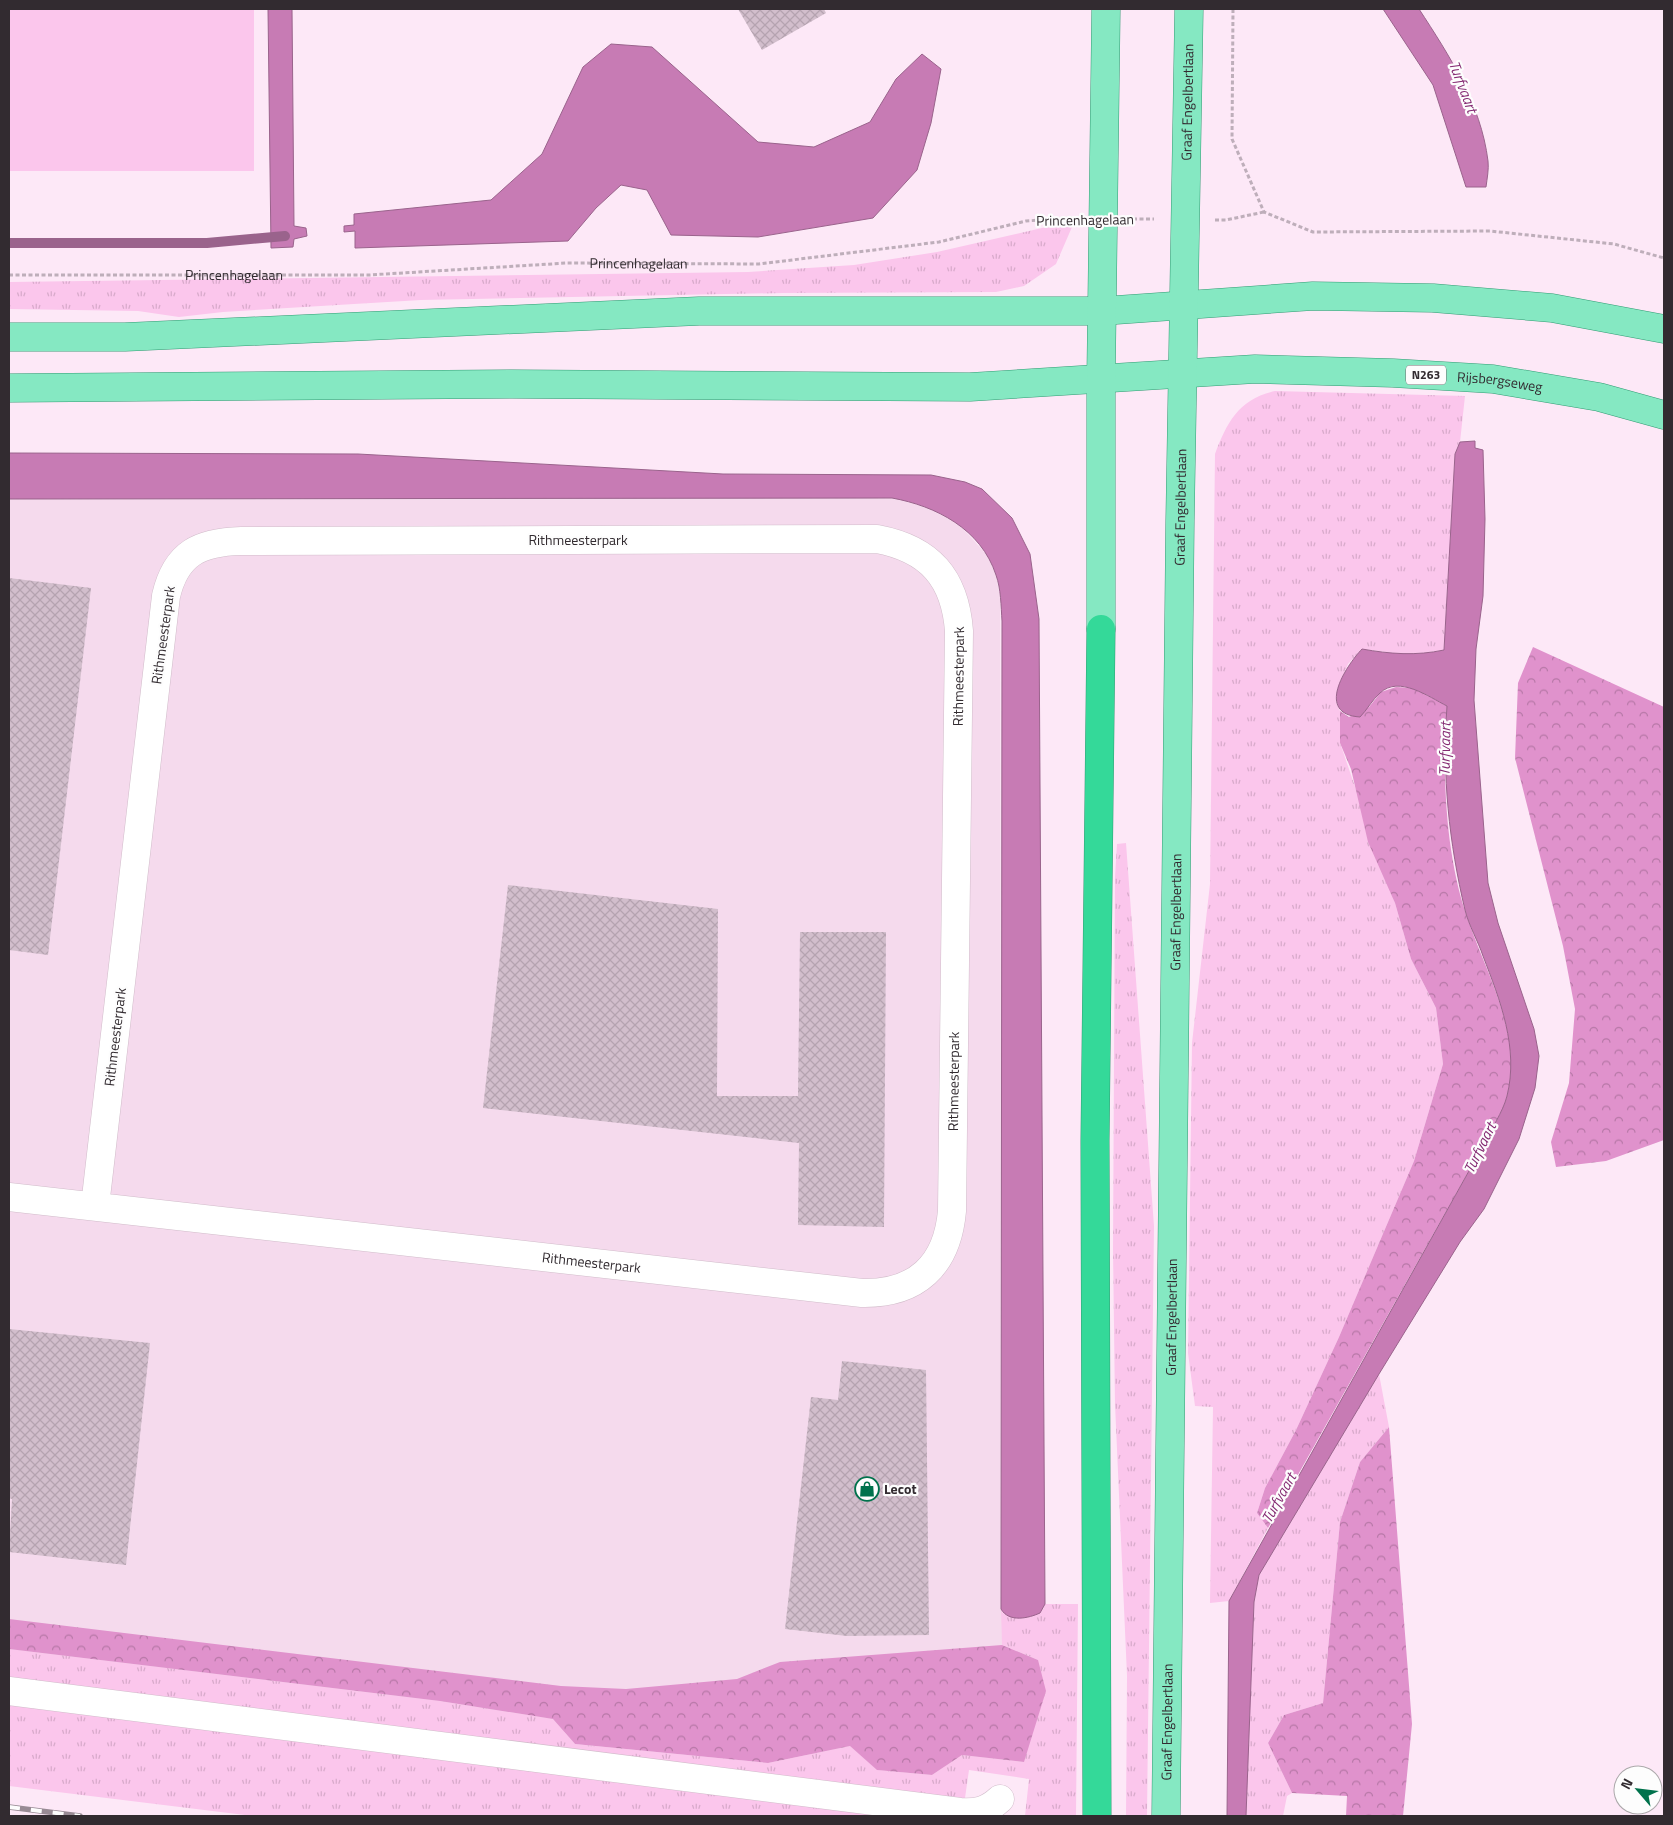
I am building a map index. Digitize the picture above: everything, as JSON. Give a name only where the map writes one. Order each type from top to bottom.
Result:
[{"type":"highway","points":[[1097,1816],[1095,1141],[1101,629]]},
{"type":"main road","points":[[1101,629],[1101,379],[1106,9]]},
{"type":"main road","name":"Graaf Engelbertlaan","points":[[1166,1816],[1189,9]]},
{"type":"main road","points":[[9,337],[125,337],[699,311],[1102,311],[1313,296],[1433,298],[1552,308],[1664,329]]},
{"type":"main road","name":"Rijsbergseweg","points":[[1183,374],[1255,369],[1393,373],[1493,379],[1599,397],[1664,415]]},
{"type":"main road","name":"N263","points":[[1101,379],[1183,374]]},
{"type":"main road","points":[[9,388],[512,384],[970,387],[1101,379]]},
{"type":"street","name":"Rithmeesterpark","points":[[9,1197],[862,1293],[894,1291],[910,1286],[924,1276],[935,1263],[944,1247],[950,1229],[952,1211],[959,631],[953,596],[935,566],[910,548],[877,539],[241,540],[214,542],[190,553],[174,573],[166,596],[95,1206]]},
{"type":"street","points":[[9,1690],[960,1812],[977,1813],[990,1808],[1000,1798]]},
{"type":"path","points":[[1234,9],[1232,139],[1264,212],[1313,232],[1490,231],[1614,244],[1664,258]]},
{"type":"path","name":"Princenhagelaan","points":[[9,275],[369,275],[567,263],[759,264],[939,242],[1026,221],[1060,218],[1226,220],[1264,212]]},
{"type":"shaded area","points":[[892,498],[917,502],[956,521],[987,555],[996,575],[1000,597],[1002,1645],[1038,1660],[1036,1775],[9,1682],[9,499]]},
{"type":"green space","points":[[9,9],[254,9],[254,171],[9,171]]},
{"type":"green space","points":[[1055,225],[1072,227],[1056,264],[1024,286],[996,292],[783,293],[421,300],[223,312],[179,317],[138,311],[9,309],[9,282],[748,272],[854,265],[937,252]]},
{"type":"green space","points":[[1275,391],[1465,396],[1460,442],[1455,454],[1444,650],[1409,655],[1362,649],[1348,664],[1340,682],[1336,702],[1340,711],[1340,743],[1395,903],[1411,959],[1436,1008],[1443,1064],[1414,1161],[1339,1337],[1296,1430],[1265,1488],[1257,1513],[1268,1528],[1229,1601],[1210,1603],[1213,1407],[1195,1406],[1188,1353],[1192,1043],[1210,884],[1215,454],[1224,432],[1243,406],[1252,400]]},
{"type":"green space","points":[[1533,647],[1664,707],[1664,1140],[1606,1161],[1556,1167],[1551,1142],[1569,1083],[1575,1009],[1563,946],[1515,758],[1518,683]]},
{"type":"green space","points":[[1396,687],[1413,688],[1447,706],[1445,784],[1453,864],[1466,914],[1500,1003],[1510,1049],[1511,1072],[1507,1096],[1500,1114],[1268,1528],[1257,1513],[1265,1488],[1296,1430],[1339,1337],[1414,1161],[1443,1064],[1436,1008],[1411,959],[1395,903],[1368,842],[1351,769],[1340,743],[1340,711],[1349,717],[1369,707],[1381,692]]},
{"type":"green space","points":[[1126,843],[1154,1226],[1147,1816],[1126,1816],[1127,1676],[1115,1404],[1113,1249],[1115,877],[1117,844]]},
{"type":"green space","points":[[1379,1374],[1389,1427],[1360,1462],[1340,1522],[1323,1703],[1284,1715],[1268,1743],[1292,1793],[1287,1796],[1283,1816],[1246,1816],[1254,1602],[1259,1575]]},
{"type":"green space","points":[[1389,1427],[1412,1724],[1403,1816],[1346,1816],[1347,1796],[1292,1793],[1268,1743],[1284,1715],[1323,1703],[1340,1522],[1360,1462]]},
{"type":"green space","points":[[1045,1604],[1078,1604],[1076,1816],[1025,1816],[1029,1779],[969,1770],[964,1805],[9,1684],[9,1649],[440,1701],[553,1719],[575,1744],[768,1763],[850,1746],[878,1770],[932,1775],[962,1755],[1024,1762],[1038,1660],[1002,1645],[1001,1609],[1003,1613],[1043,1609]]},
{"type":"green space","points":[[9,1619],[561,1686],[626,1689],[737,1679],[780,1662],[1002,1645],[1038,1660],[1046,1691],[1024,1762],[962,1755],[932,1775],[877,1770],[850,1746],[768,1763],[575,1744],[553,1719],[440,1701],[9,1649]]},
{"type":"green space","points":[[9,1698],[938,1816],[253,1816],[9,1786]]},
{"type":"water","points":[[268,9],[292,9],[294,226],[306,228],[307,236],[294,239],[293,247],[271,248]]},
{"type":"water","name":"Turfvaart","points":[[1383,9],[1419,9],[1452,62],[1471,100],[1484,140],[1488,164],[1486,187],[1466,187],[1433,85]]},
{"type":"water","points":[[611,44],[652,47],[758,142],[814,147],[870,122],[896,79],[922,54],[941,69],[931,123],[917,170],[873,218],[758,237],[671,235],[647,190],[621,185],[596,208],[568,241],[355,248],[355,231],[344,232],[344,226],[354,225],[354,214],[491,200],[542,154],[583,67]]},
{"type":"water","points":[[1475,441],[1475,448],[1483,450],[1485,519],[1483,596],[1476,649],[1474,700],[1488,883],[1498,923],[1534,1029],[1539,1056],[1535,1088],[1519,1139],[1484,1209],[1460,1242],[1259,1575],[1254,1602],[1246,1816],[1227,1816],[1229,1601],[1484,1144],[1507,1096],[1511,1060],[1506,1024],[1496,990],[1467,916],[1459,885],[1451,834],[1445,758],[1447,706],[1414,689],[1396,686],[1380,693],[1360,717],[1346,714],[1339,708],[1336,699],[1342,678],[1362,649],[1403,654],[1444,650],[1455,454],[1460,442]]},
{"type":"water","points":[[9,453],[358,454],[723,474],[931,475],[965,482],[982,489],[1012,518],[1030,554],[1039,619],[1045,1604],[1040,1613],[1025,1618],[1014,1618],[1001,1609],[1002,621],[998,580],[989,559],[980,545],[955,522],[925,507],[892,498],[9,499]]},
{"type":"building","points":[[738,9],[824,9],[826,13],[762,50]]},
{"type":"building","points":[[9,578],[91,588],[48,955],[9,950]]},
{"type":"building","points":[[508,885],[718,909],[717,1096],[798,1096],[800,932],[886,932],[884,1227],[798,1225],[799,1143],[483,1108]]},
{"type":"building","points":[[9,1329],[150,1343],[126,1565],[9,1552],[12,1499],[9,1498]]},
{"type":"building","points":[[842,1361],[926,1370],[929,1635],[847,1636],[785,1629],[811,1397],[838,1400]]},
{"type":"waterway","points":[[9,243],[207,243],[285,236]]},
{"type":"railway","points":[[9,1807],[80,1816]]},
{"type":"place","name":"Lecot","points":[[867,1489]]}]
